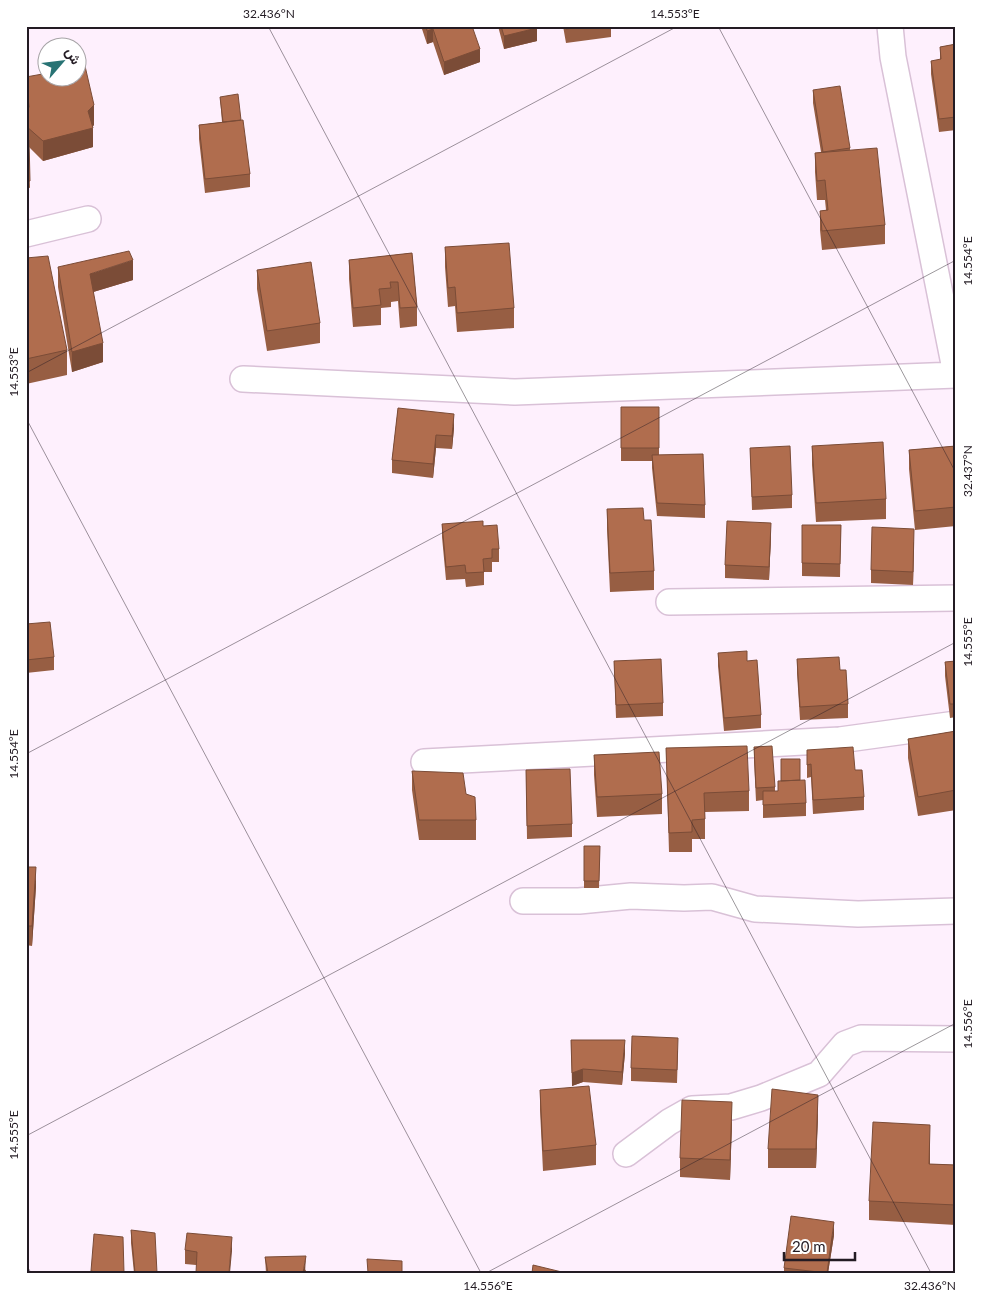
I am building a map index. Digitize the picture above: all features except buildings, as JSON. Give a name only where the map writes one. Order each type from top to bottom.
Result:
[{"type":"street","points":[[243,380],[514,392],[956,374],[892,57],[890,26]]},
{"type":"street","points":[[26,234],[88,219]]},
{"type":"street","points":[[669,602],[956,598]]},
{"type":"street","points":[[424,762],[840,740],[956,724]]},
{"type":"street","points":[[523,901],[579,901],[631,896],[712,897],[755,909],[858,914],[956,910]]},
{"type":"street","points":[[626,1154],[669,1122],[692,1109],[731,1107],[761,1098],[819,1074],[845,1044],[861,1038],[956,1039]]}]
